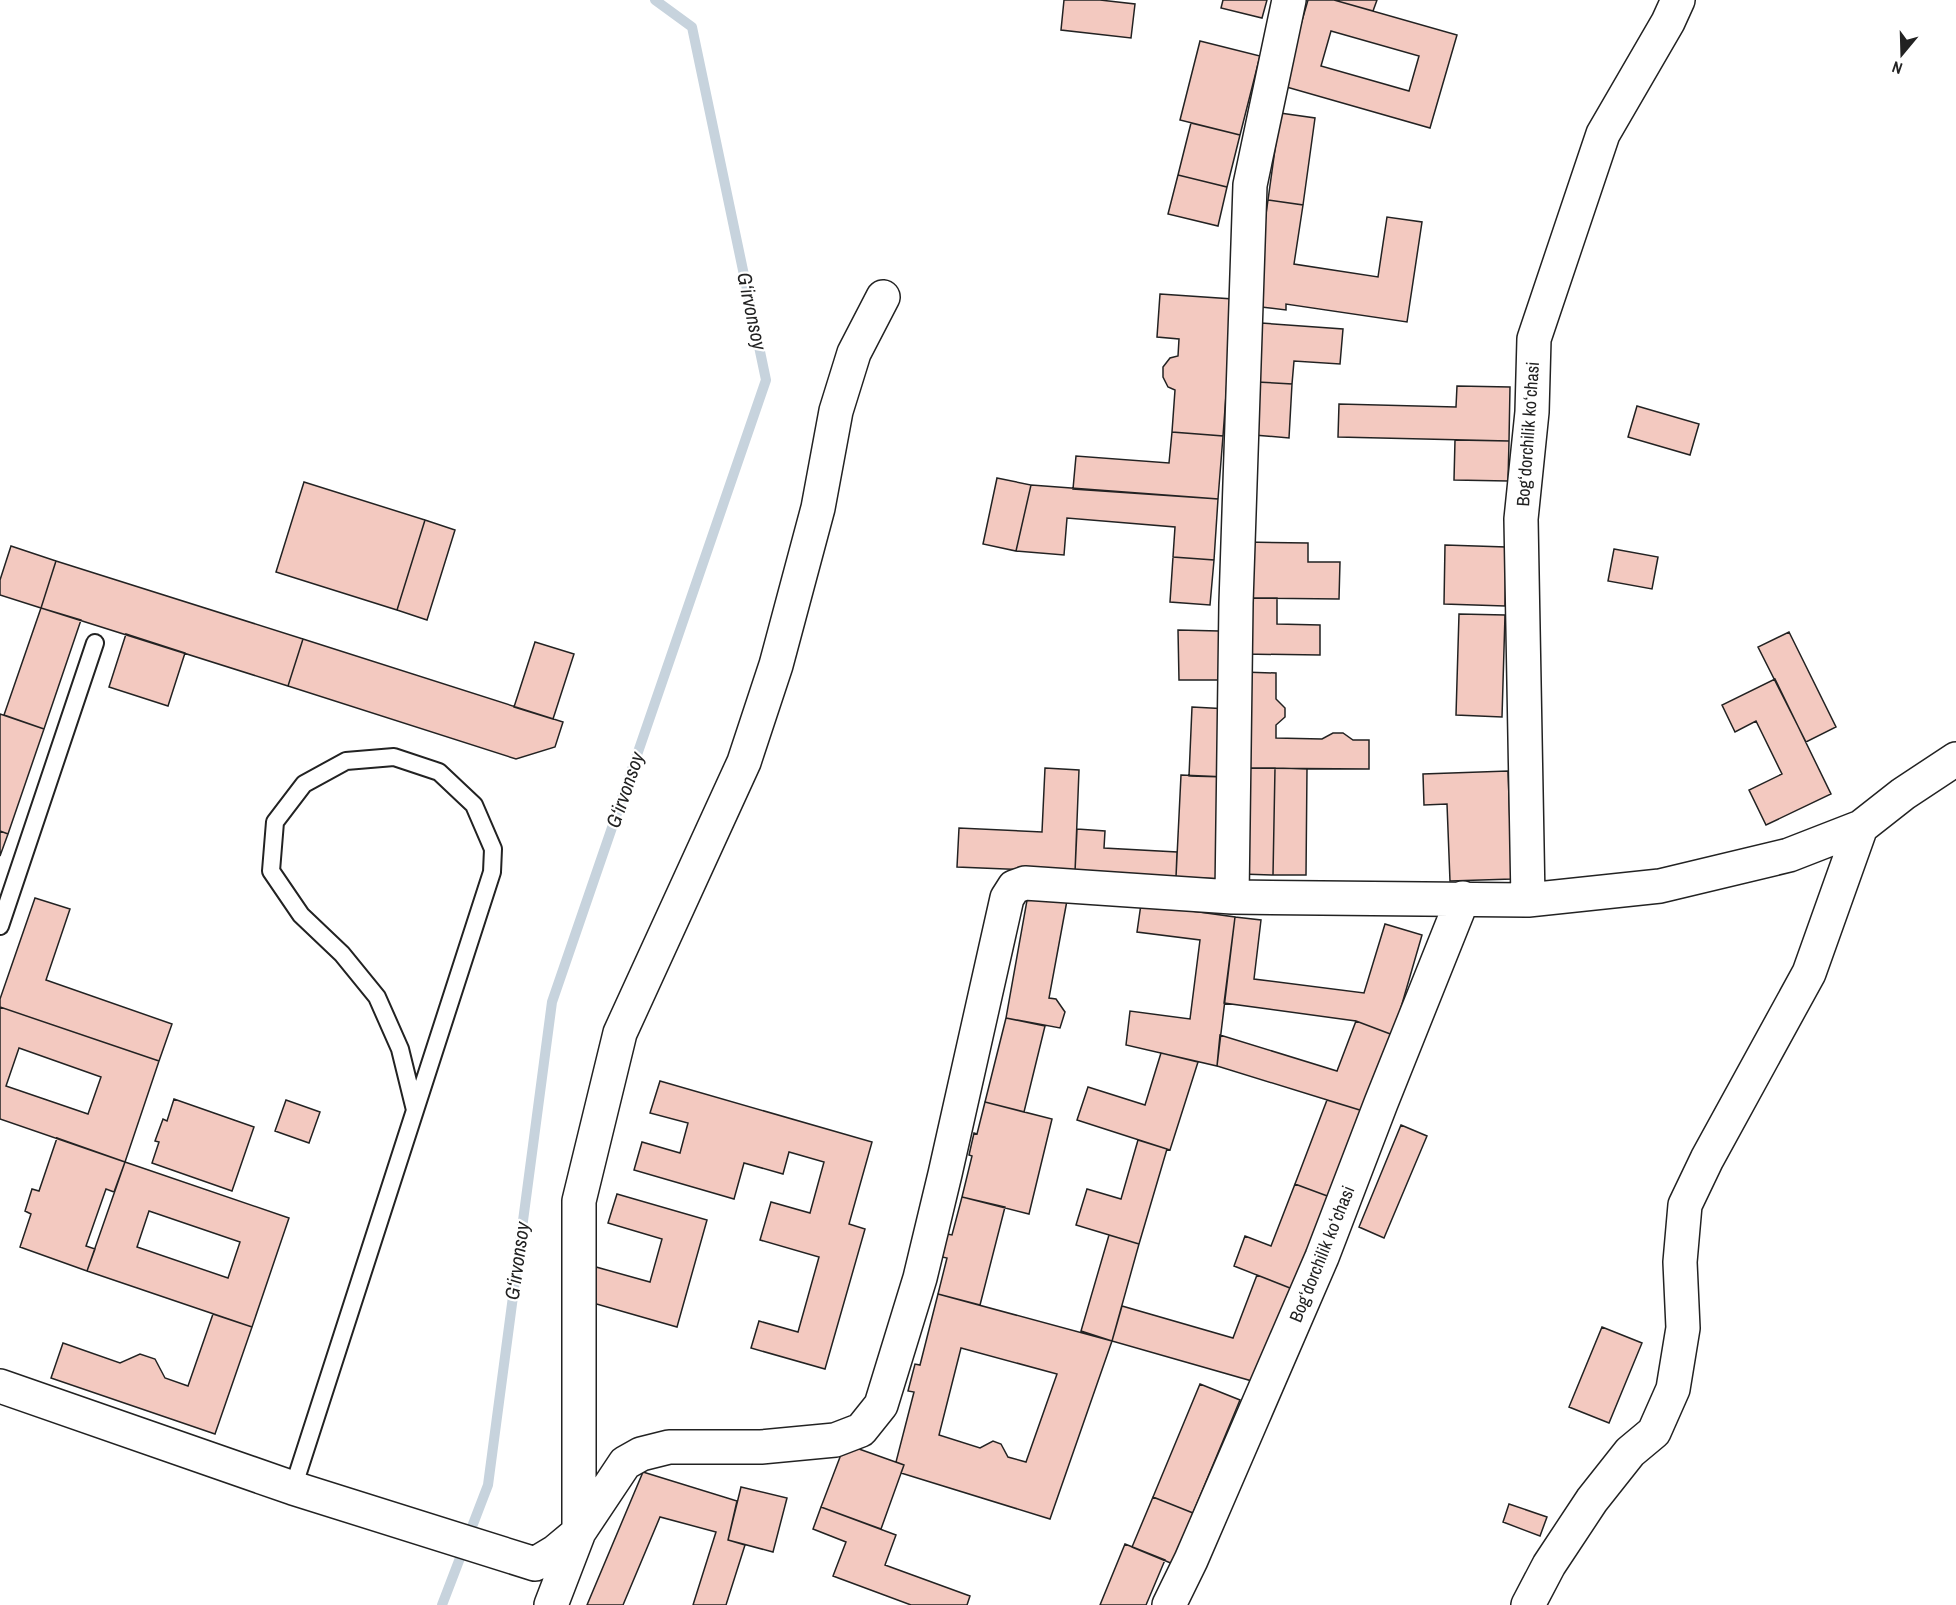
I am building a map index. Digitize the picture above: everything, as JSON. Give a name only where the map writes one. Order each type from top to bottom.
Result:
[{"type":"street","points":[[1232,897],[1236,603],[1250,185],[1289,0]]},
{"type":"street","name":"Bogʻdorchilik koʻchasi","points":[[1528,900],[1521,519],[1532,412],[1534,339],[1603,134],[1678,0]]},
{"type":"street","points":[[579,1532],[579,1201],[620,1033],[744,762],[776,665],[818,508],[836,411],[854,353],[883,297]]},
{"type":"street","points":[[551,1605],[579,1532],[625,1463],[641,1454],[669,1447],[761,1447],[835,1440],[861,1430],[881,1405],[920,1278],[1007,898],[1014,887],[1026,883],[1232,897],[1528,900],[1660,886],[1789,855],[1861,827],[1956,759]]},
{"type":"street","points":[[1528,1605],[1549,1565],[1592,1500],[1630,1452],[1654,1432],[1673,1389],[1683,1328],[1680,1262],[1685,1205],[1707,1159],[1809,973],[1861,827]]},
{"type":"street","name":"Bogʻdorchilik koʻchasi","points":[[1169,1605],[1191,1560],[1322,1257],[1463,898]]},
{"type":"street","points":[[0,1386],[293,1488],[535,1564],[555,1552],[579,1532]]},
{"type":"lane","points":[[0,926],[95,643]]},
{"type":"lane","points":[[293,1488],[492,872],[493,849],[474,805],[439,772],[394,757],[346,761],[304,784],[275,822],[271,871],[301,915],[342,954],[377,997],[400,1049],[415,1110]]},
{"type":"building","points":[[1064,0],[1100,0],[1135,4],[1131,38],[1061,30]]},
{"type":"building","points":[[1223,0],[1267,0],[1262,18],[1221,8]]},
{"type":"building","points":[[1308,0],[1334,0],[1457,35],[1430,128],[1283,86]],"holes":[[[1331,31],[1419,56],[1409,91],[1321,66]]]},
{"type":"building","points":[[1334,0],[1377,0],[1373,11]]},
{"type":"building","points":[[1200,41],[1260,56],[1240,135],[1180,120]]},
{"type":"building","points":[[1280,113],[1315,118],[1303,205],[1268,200]]},
{"type":"building","points":[[1191,123],[1240,135],[1227,187],[1178,175]]},
{"type":"building","points":[[1178,175],[1227,187],[1218,226],[1168,214]]},
{"type":"building","points":[[1268,200],[1303,205],[1294,264],[1378,277],[1387,217],[1422,222],[1407,322],[1286,304],[1286,310],[1253,306]]},
{"type":"building","points":[[1160,294],[1233,299],[1223,436],[1172,432],[1175,390],[1168,387],[1163,377],[1163,367],[1170,358],[1178,356],[1179,339],[1157,337]]},
{"type":"building","points":[[1261,323],[1343,329],[1340,364],[1294,361],[1292,384],[1257,382]]},
{"type":"building","points":[[1257,382],[1292,384],[1289,438],[1254,435]]},
{"type":"building","points":[[1457,386],[1510,387],[1509,441],[1338,437],[1339,404],[1456,407]]},
{"type":"building","points":[[1637,406],[1699,424],[1690,455],[1628,437]]},
{"type":"building","points":[[1172,432],[1223,436],[1218,499],[1073,489],[1076,456],[1169,463]]},
{"type":"building","points":[[1455,440],[1509,441],[1508,481],[1454,480]]},
{"type":"building","points":[[997,478],[1031,485],[1016,551],[983,544]]},
{"type":"building","points":[[304,482],[425,520],[397,610],[276,572]]},
{"type":"building","points":[[1031,485],[1218,499],[1214,560],[1173,557],[1175,527],[1067,518],[1064,555],[1016,551]]},
{"type":"building","points":[[425,520],[455,530],[427,620],[397,610]]},
{"type":"building","points":[[1244,542],[1308,543],[1308,562],[1340,562],[1339,599],[1244,598]]},
{"type":"building","points":[[1445,545],[1506,547],[1505,606],[1444,604]]},
{"type":"building","points":[[11,546],[56,561],[41,608],[0,595],[0,580]]},
{"type":"building","points":[[1614,549],[1658,557],[1652,589],[1608,581]]},
{"type":"building","points":[[1173,557],[1214,560],[1210,605],[1170,602]]},
{"type":"building","points":[[56,561],[303,639],[288,686],[41,608]]},
{"type":"building","points":[[1244,598],[1277,598],[1277,624],[1320,625],[1320,655],[1243,654]]},
{"type":"building","points":[[41,608],[81,620],[44,729],[4,715]]},
{"type":"building","points":[[1459,614],[1505,615],[1502,717],[1456,715]]},
{"type":"building","points":[[1178,630],[1219,631],[1219,680],[1179,680]]},
{"type":"building","points":[[1789,632],[1836,727],[1806,742],[1758,647]]},
{"type":"building","points":[[126,634],[185,653],[168,706],[109,687]]},
{"type":"building","points":[[303,639],[563,722],[555,747],[516,759],[288,686]]},
{"type":"building","points":[[535,642],[574,654],[553,719],[514,707]]},
{"type":"building","points":[[1243,672],[1276,673],[1276,699],[1285,708],[1285,717],[1276,725],[1276,738],[1322,739],[1333,733],[1343,733],[1353,740],[1369,740],[1369,769],[1242,768]]},
{"type":"building","points":[[1775,679],[1831,794],[1766,825],[1749,790],[1782,774],[1756,721],[1735,732],[1722,705]]},
{"type":"building","points":[[1192,707],[1229,709],[1226,777],[1189,776]]},
{"type":"building","points":[[0,714],[44,729],[8,834],[0,831]]},
{"type":"building","points":[[1045,768],[1079,770],[1075,872],[957,867],[959,828],[1042,832]]},
{"type":"building","points":[[1242,768],[1275,768],[1273,875],[1241,874]]},
{"type":"building","points":[[1275,768],[1307,769],[1306,875],[1273,875]]},
{"type":"building","points":[[1508,771],[1512,879],[1450,881],[1447,804],[1424,805],[1423,774]]},
{"type":"building","points":[[1181,775],[1226,777],[1222,879],[1176,877]]},
{"type":"building","points":[[1077,829],[1105,831],[1104,848],[1177,852],[1176,877],[1075,872]]},
{"type":"building","points":[[0,831],[8,834],[0,856]]},
{"type":"building","points":[[1029,889],[1068,895],[1049,998],[1056,999],[1065,1012],[1060,1028],[1006,1018]]},
{"type":"building","points":[[35,898],[70,909],[46,980],[172,1024],[159,1061],[0,1007],[0,999]]},
{"type":"building","points":[[1141,904],[1235,917],[1217,1066],[1126,1045],[1130,1011],[1190,1019],[1200,940],[1137,932]]},
{"type":"building","points":[[1235,917],[1261,920],[1254,979],[1364,993],[1385,924],[1422,935],[1393,1035],[1356,1021],[1224,1003]]},
{"type":"building","points":[[0,1007],[159,1061],[125,1162],[0,1119]],"holes":[[[19,1048],[101,1077],[88,1114],[6,1086]]]},
{"type":"building","points":[[1006,1018],[1045,1026],[1024,1112],[985,1102]]},
{"type":"building","points":[[1356,1021],[1393,1035],[1363,1111],[1217,1066],[1220,1035],[1337,1071]]},
{"type":"building","points":[[1161,1053],[1198,1062],[1170,1150],[1077,1120],[1088,1087],[1145,1105]]},
{"type":"building","points":[[660,1081],[872,1142],[849,1224],[865,1229],[825,1369],[751,1348],[759,1321],[798,1332],[819,1257],[760,1240],[771,1202],[810,1213],[824,1162],[789,1152],[783,1174],[744,1163],[734,1199],[634,1170],[642,1142],[680,1153],[688,1123],[650,1113]]},
{"type":"building","points":[[174,1099],[254,1127],[232,1191],[152,1163],[159,1142],[155,1141],[163,1119],[167,1121]]},
{"type":"building","points":[[286,1100],[320,1112],[309,1143],[275,1131]]},
{"type":"building","points":[[1327,1100],[1363,1111],[1330,1197],[1295,1184]]},
{"type":"building","points":[[985,1102],[1052,1119],[1029,1214],[962,1197],[972,1156],[969,1155],[974,1133],[977,1134]]},
{"type":"building","points":[[1401,1125],[1427,1136],[1384,1238],[1359,1227]]},
{"type":"building","points":[[57,1138],[125,1162],[114,1192],[106,1189],[86,1246],[95,1249],[87,1271],[20,1247],[31,1214],[25,1211],[32,1189],[39,1191]]},
{"type":"building","points":[[1138,1140],[1167,1149],[1139,1244],[1076,1225],[1087,1189],[1121,1199]]},
{"type":"building","points":[[125,1162],[289,1218],[252,1327],[87,1271]],"holes":[[[149,1211],[240,1242],[228,1278],[137,1247]]]},
{"type":"building","points":[[1295,1184],[1330,1197],[1295,1290],[1234,1266],[1245,1236],[1271,1246]]},
{"type":"building","points":[[617,1194],[707,1220],[677,1327],[586,1301],[596,1267],[650,1282],[662,1239],[608,1223]]},
{"type":"building","points":[[962,1197],[1005,1207],[980,1305],[938,1294],[947,1258],[942,1257],[947,1234],[952,1235]]},
{"type":"building","points":[[1109,1235],[1139,1244],[1112,1341],[1081,1331]]},
{"type":"building","points":[[1257,1275],[1295,1290],[1259,1383],[1112,1341],[1122,1306],[1233,1338]]},
{"type":"building","points":[[938,1294],[1112,1341],[1050,1519],[901,1473],[904,1465],[896,1462],[914,1392],[908,1391],[915,1364],[920,1365]],"holes":[[[961,1348],[1057,1374],[1026,1462],[1008,1457],[1001,1444],[993,1441],[980,1448],[939,1435]]]},
{"type":"building","points":[[213,1314],[252,1327],[215,1434],[51,1378],[63,1343],[120,1363],[140,1354],[155,1359],[165,1378],[188,1386]]},
{"type":"building","points":[[1602,1327],[1642,1343],[1609,1423],[1569,1407]]},
{"type":"building","points":[[1200,1384],[1240,1400],[1193,1513],[1153,1497]]},
{"type":"building","points":[[845,1444],[904,1465],[881,1529],[821,1507]]},
{"type":"building","points":[[643,1472],[737,1501],[728,1540],[745,1545],[726,1605],[693,1605],[716,1532],[660,1517],[623,1605],[587,1605]]},
{"type":"building","points":[[741,1487],[787,1498],[773,1552],[728,1540]]},
{"type":"building","points":[[1153,1497],[1193,1513],[1173,1564],[1132,1547]]},
{"type":"building","points":[[1509,1504],[1547,1517],[1540,1536],[1503,1522]]},
{"type":"building","points":[[821,1507],[896,1535],[885,1565],[970,1596],[967,1605],[911,1605],[833,1576],[846,1542],[813,1529]]},
{"type":"building","points":[[1125,1544],[1165,1560],[1146,1605],[1100,1605]]},
{"type":"waterway","name":"G‘irvonsoy","points":[[442,1605],[488,1485],[552,1002],[766,380],[692,27],[655,0]]}]
